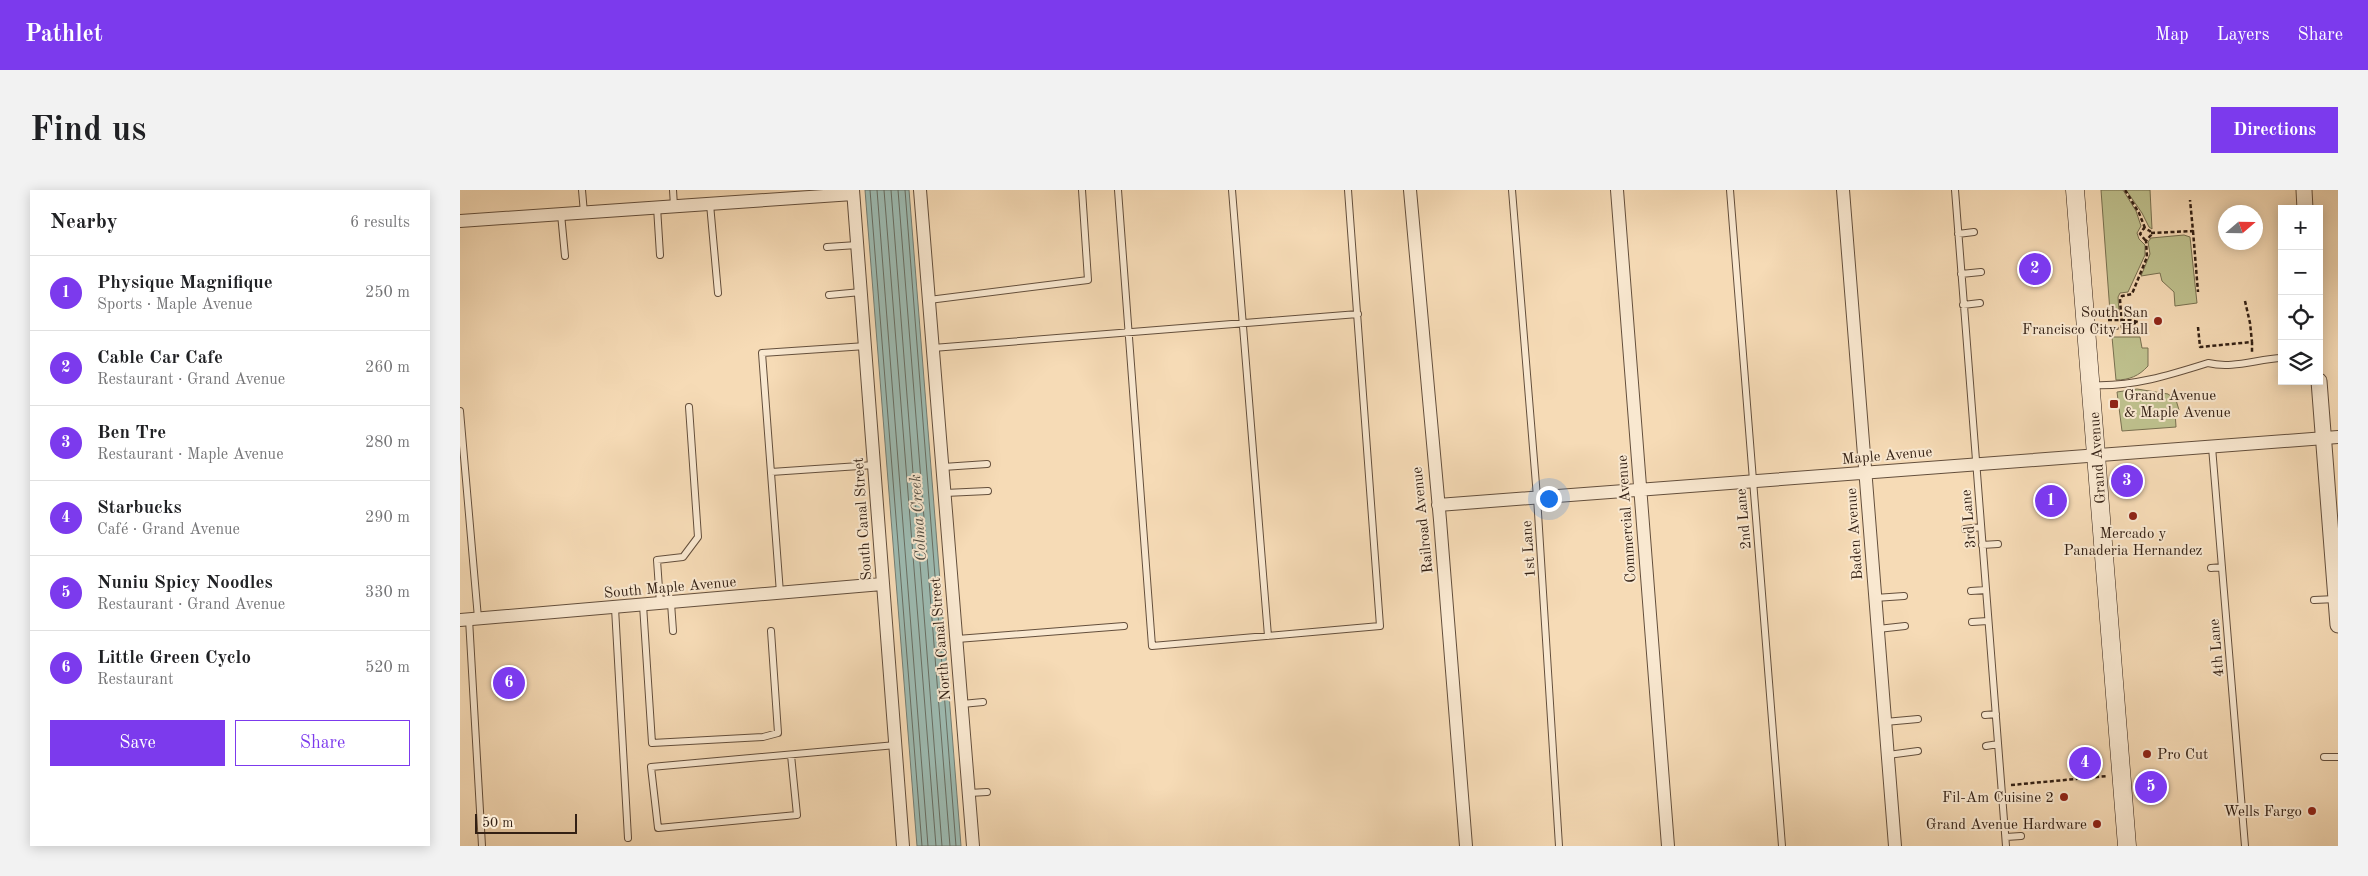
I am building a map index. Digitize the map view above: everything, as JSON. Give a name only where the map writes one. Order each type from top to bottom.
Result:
[{"type":"main road","name":"Grand Avenue","points":[[2076,190],[2127,846]]},
{"type":"street","name":"North Canal Street","points":[[920,190],[973,846]]},
{"type":"street","name":"Railroad Avenue","points":[[1410,190],[1466,846]]},
{"type":"street","name":"Commercial Avenue","points":[[1617,190],[1668,846]]},
{"type":"street","name":"Baden Avenue","points":[[1844,190],[1895,846]]},
{"type":"street","points":[[2304,190],[2305,205]]},
{"type":"street","points":[[460,222],[853,192]]},
{"type":"street","name":"South Canal Street","points":[[853,192],[866,346],[882,584],[904,846]]},
{"type":"street","points":[[2320,385],[2331,438],[2329,470],[2333,502],[2338,626]]},
{"type":"street","name":"Maple Avenue","points":[[1438,505],[2331,438]]},
{"type":"street","name":"South Maple Avenue","points":[[469,619],[666,604],[882,584]]},
{"type":"lane","points":[[582,190],[584,213]]},
{"type":"lane","points":[[673,190],[674,206]]},
{"type":"lane","points":[[929,300],[1088,280],[1082,190]]},
{"type":"lane","points":[[1118,190],[1152,646],[1380,626],[1348,190]]},
{"type":"lane","points":[[1232,190],[1268,636]]},
{"type":"lane","name":"1st Lane","points":[[1512,190],[1537,497],[1559,846]]},
{"type":"lane","name":"2nd Lane","points":[[1730,190],[1782,846]]},
{"type":"lane","name":"3rd Lane","points":[[1954,190],[2006,846]]},
{"type":"lane","points":[[710,204],[718,294]]},
{"type":"lane","points":[[657,207],[660,255]]},
{"type":"lane","points":[[561,214],[564,256]]},
{"type":"lane","points":[[1958,234],[1974,232]]},
{"type":"lane","points":[[827,247],[857,245]]},
{"type":"lane","points":[[1961,274],[1981,272]]},
{"type":"lane","points":[[829,295],[862,292]]},
{"type":"lane","points":[[1963,305],[1980,303]]},
{"type":"lane","points":[[933,348],[1358,314]]},
{"type":"lane","points":[[780,594],[762,353],[866,346]]},
{"type":"lane","points":[[2091,385],[2110,386],[2137,382],[2208,363],[2219,366],[2254,362],[2260,359],[2278,358]]},
{"type":"lane","points":[[673,631],[657,560],[682,557],[698,538],[689,407]]},
{"type":"lane","points":[[460,411],[469,619],[482,846]]},
{"type":"lane","name":"4th Lane","points":[[2212,447],[2222,568],[2221,600],[2245,846]]},
{"type":"lane","points":[[771,472],[874,464]]},
{"type":"lane","points":[[942,467],[986,464]]},
{"type":"lane","points":[[945,494],[988,491]]},
{"type":"lane","points":[[1965,529],[1981,527]]},
{"type":"lane","points":[[1982,545],[1998,544]]},
{"type":"lane","points":[[2211,568],[2222,568]]},
{"type":"lane","points":[[1971,591],[1986,590]]},
{"type":"lane","points":[[1876,598],[1904,596]]},
{"type":"lane","points":[[2314,600],[2336,598]]},
{"type":"lane","points":[[643,605],[652,743],[763,737],[778,733],[771,631]]},
{"type":"lane","points":[[615,608],[628,838]]},
{"type":"lane","points":[[1972,622],[1988,621]]},
{"type":"lane","points":[[956,639],[1124,626]]},
{"type":"lane","points":[[1878,629],[1905,626]]},
{"type":"lane","points":[[962,704],[983,702]]},
{"type":"lane","points":[[1985,715],[1996,714]]},
{"type":"lane","points":[[1885,722],[1918,719]]},
{"type":"lane","points":[[1986,746],[1998,744]]},
{"type":"lane","points":[[791,755],[797,815],[658,828],[651,767],[896,745]]},
{"type":"lane","points":[[1888,755],[1918,751]]},
{"type":"lane","points":[[2324,757],[2338,756]]},
{"type":"lane","points":[[969,793],[988,792]]},
{"type":"lane","points":[[2006,837],[2021,836]]},
{"type":"path","points":[[2125,190],[2139,213],[2145,228],[2151,233],[2193,231]]},
{"type":"path","points":[[2190,200],[2198,292]]},
{"type":"path","points":[[2145,228],[2140,234],[2146,241]]},
{"type":"path","points":[[2122,328],[2120,299],[2122,296],[2132,294],[2146,258],[2146,241],[2151,233]]},
{"type":"path","points":[[2245,302],[2250,323],[2252,348]]},
{"type":"path","points":[[2108,320],[2122,319],[2138,322],[2122,328],[2108,329]]},
{"type":"path","points":[[2198,327],[2200,347],[2252,342]]},
{"type":"path","points":[[2002,786],[2122,775]]},
{"type":"green space","points":[[2101,190],[2123,190],[2136,211],[2141,226],[2137,233],[2139,239],[2145,245],[2145,255],[2128,292],[2120,293],[2118,297],[2119,312],[2110,312]]},
{"type":"green space","points":[[2126,190],[2150,190],[2152,229],[2149,227]]},
{"type":"green space","points":[[2184,235],[2190,237],[2197,303],[2175,306],[2174,292],[2162,281],[2160,273],[2141,276],[2150,254],[2148,242],[2151,238]]},
{"type":"green space","points":[[2112,337],[2140,337],[2142,348],[2148,348],[2148,366],[2134,377],[2116,380]]},
{"type":"green space","points":[[2137,389],[2168,394],[2176,400],[2179,410],[2175,411],[2176,427],[2122,431],[2117,392]]},
{"type":"water","name":"Colma Creek","points":[[865,190],[909,190],[961,846],[917,846]]},
{"type":"place","name":"Cable Car Cafe","points":[[2035,269]]},
{"type":"place","name":"South San Francisco City Hall","points":[[2158,321]]},
{"type":"place","name":"Grand Avenue & Maple Avenue","points":[[2114,404]]},
{"type":"place","name":"Ben Tre","points":[[2127,481]]},
{"type":"place","name":"Physique Magnifique","points":[[2051,501]]},
{"type":"place","name":"Mercado y Panaderia Hernandez","points":[[2133,516]]},
{"type":"place","name":"Little Green Cyclo","points":[[509,683]]},
{"type":"place","name":"Pro Cut","points":[[2147,754]]},
{"type":"place","name":"Starbucks","points":[[2085,763]]},
{"type":"place","name":"Nuniu Spicy Noodles","points":[[2151,787]]},
{"type":"place","name":"Fil-Am Cuisine 2","points":[[2064,797]]},
{"type":"place","name":"Wells Fargo","points":[[2312,811]]},
{"type":"place","name":"Grand Avenue Hardware","points":[[2097,824]]}]
